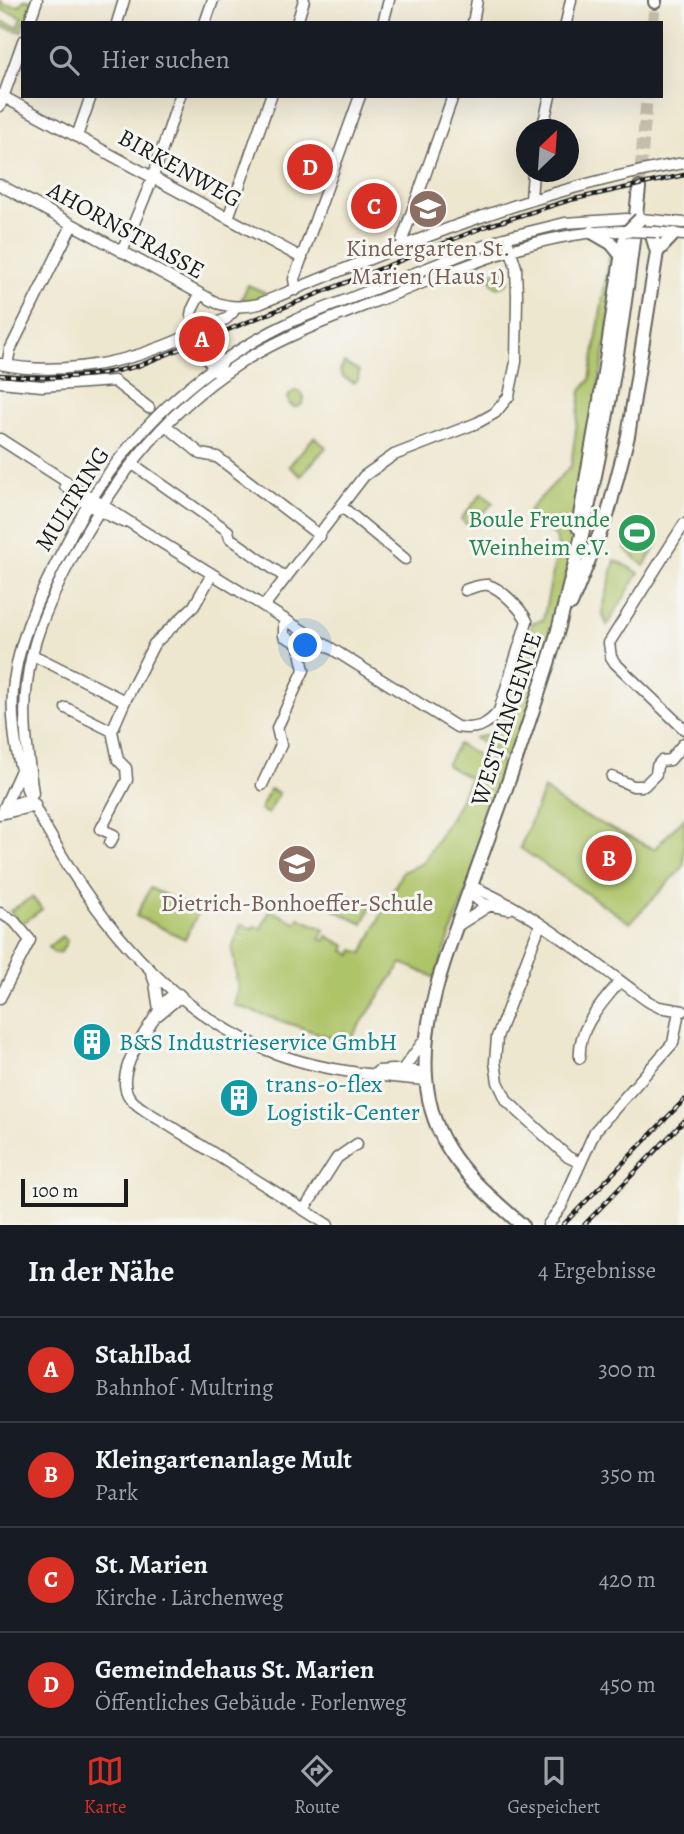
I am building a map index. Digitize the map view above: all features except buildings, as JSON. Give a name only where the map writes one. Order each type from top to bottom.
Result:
[{"type":"main road","name":"WESTTANGENTE","points":[[522,1225],[478,1187],[452,1158],[440,1136],[431,1111],[426,1077],[427,1038],[440,980],[457,926],[522,743],[555,640],[589,509],[624,315],[639,188]]},
{"type":"main road","points":[[571,577],[621,255],[629,227],[655,235],[679,234]]},
{"type":"main road","points":[[592,232],[611,243],[621,255]]},
{"type":"main road","points":[[555,640],[608,513],[628,436],[655,235]]},
{"type":"street","points":[[30,21],[37,0]]},
{"type":"street","points":[[118,21],[124,0]]},
{"type":"street","points":[[206,21],[213,0]]},
{"type":"street","points":[[298,21],[304,0]]},
{"type":"street","points":[[384,21],[389,0]]},
{"type":"street","points":[[473,21],[477,0]]},
{"type":"street","points":[[566,21],[570,0]]},
{"type":"street","points":[[1,99],[21,46]]},
{"type":"street","points":[[77,136],[90,98]]},
{"type":"street","points":[[122,252],[153,177],[179,98]]},
{"type":"street","points":[[228,218],[270,98]]},
{"type":"street","points":[[296,290],[294,279],[359,98]]},
{"type":"street","points":[[404,245],[402,240],[452,98]]},
{"type":"street","points":[[545,119],[550,98]]},
{"type":"street","name":"BIRKENWEG","points":[[1,99],[77,136],[302,258]]},
{"type":"street","points":[[72,225],[3,364],[46,368],[86,366],[125,359],[158,348],[229,317],[234,307],[260,304],[404,245],[531,199],[596,181],[684,163]]},
{"type":"street","points":[[531,199],[532,182]]},
{"type":"street","name":"AHORNSTRASSE","points":[[0,185],[217,303],[234,307]]},
{"type":"street","name":"MULTRING","points":[[426,1077],[329,1069],[257,1046],[219,1024],[180,995],[148,965],[110,924],[70,870],[35,805],[21,769],[15,729],[14,682],[19,654],[32,614],[90,501],[132,444],[157,415],[264,335],[295,320],[504,238],[565,223],[629,227]]},
{"type":"street","points":[[655,235],[684,223]]},
{"type":"street","name":"MULTRING","points":[[35,805],[26,725],[26,683],[42,621],[100,508],[129,466],[154,435],[208,387],[219,369],[299,332],[509,250],[534,243],[629,227]]},
{"type":"street","points":[[655,235],[679,234]]},
{"type":"street","points":[[264,606],[364,476],[380,463],[477,423],[495,413],[509,396],[516,362],[516,284],[504,238]]},
{"type":"street","points":[[200,294],[192,310],[219,369]]},
{"type":"street","points":[[0,382],[42,386],[114,382],[149,408]]},
{"type":"street","points":[[170,429],[201,454],[217,457],[320,536]]},
{"type":"street","points":[[0,439],[53,473],[100,508],[140,529],[457,727],[472,729],[483,726],[499,711],[527,621],[522,611],[490,586],[476,586],[465,590]]},
{"type":"street","points":[[137,467],[228,531],[230,538],[286,578]]},
{"type":"street","points":[[341,506],[405,559]]},
{"type":"street","points":[[684,524],[609,643],[611,657],[615,663],[684,729]]},
{"type":"street","points":[[110,843],[114,835],[101,829],[127,780],[125,768],[118,760],[112,731],[154,644],[194,606],[212,574]]},
{"type":"street","points":[[262,785],[281,745],[277,728],[304,670],[298,643],[284,636],[284,619]]},
{"type":"street","points":[[39,658],[125,701]]},
{"type":"street","points":[[66,708],[112,731]]},
{"type":"street","points":[[612,777],[633,786],[644,786],[656,774],[657,766],[662,761],[670,760],[684,743]]},
{"type":"street","points":[[1,810],[21,769]]},
{"type":"street","points":[[1,810],[23,801],[35,805]]},
{"type":"street","points":[[471,888],[475,899],[516,910]]},
{"type":"street","points":[[471,888],[540,925],[659,1007],[681,1011],[673,1043],[595,1131],[561,1207],[548,1225]]},
{"type":"street","points":[[457,926],[490,905]]},
{"type":"street","points":[[0,913],[15,921],[30,940],[0,998]]},
{"type":"street","points":[[540,925],[497,1037],[496,1072],[507,1101],[568,1157],[580,1163]]},
{"type":"street","points":[[148,965],[155,983],[158,1013]]},
{"type":"street","points":[[580,1058],[580,1045],[586,1026],[620,981]]},
{"type":"street","points":[[180,995],[158,1013],[124,1073],[128,1095],[162,1121],[328,1225]]},
{"type":"street","points":[[403,1069],[427,1038]]},
{"type":"street","name":"MULTRING","points":[[361,1072],[403,1069],[415,1070],[426,1077]]},
{"type":"street","points":[[304,1210],[337,1158],[357,1144]]},
{"type":"green space","points":[[0,0],[4,5],[19,6],[24,0],[33,0],[26,21],[21,21],[21,32],[0,26],[0,21],[18,27],[22,17],[0,9]]},
{"type":"green space","points":[[477,252],[479,257],[242,358],[239,354],[292,325]]},
{"type":"green space","points":[[610,252],[619,261],[573,546],[558,610],[513,761],[474,738],[491,734],[503,724],[533,622],[543,620],[558,548],[556,537],[528,511],[571,466],[581,391],[590,380]]},
{"type":"green space","points":[[500,269],[506,272],[509,278],[506,284],[500,287],[494,284],[491,278],[494,272]]},
{"type":"green space","points":[[248,285],[265,295],[257,299],[241,300]]},
{"type":"green space","points":[[344,363],[359,371],[358,380],[354,383],[343,377],[340,371]]},
{"type":"green space","points":[[296,391],[302,393],[302,405],[296,407],[290,405],[288,399],[290,393]]},
{"type":"green space","points":[[314,437],[326,447],[301,476],[289,466]]},
{"type":"green space","points":[[482,493],[493,503],[483,513],[480,511],[467,525],[461,519]]},
{"type":"green space","name":"Boule Freunde Weinheim e.V.","points":[[632,521],[657,545],[644,566],[625,549]]},
{"type":"green space","points":[[615,560],[639,573],[607,625],[602,612]]},
{"type":"green space","points":[[458,744],[486,760],[499,760],[511,767],[435,978],[402,963],[347,1044],[344,1033],[338,1040],[234,1005],[238,988],[232,948],[241,924],[261,929],[270,910],[297,923],[299,918],[324,929],[320,939],[325,941],[327,936],[346,946],[344,951],[352,955],[354,950],[363,953],[402,872],[423,863],[459,803],[470,778],[446,765]]},
{"type":"green space","points":[[270,789],[279,793],[268,814],[260,810]]},
{"type":"green space","points":[[544,789],[568,808],[654,849],[684,818],[684,866],[630,923],[520,848]]},
{"type":"green space","points":[[150,888],[199,911],[185,939],[136,916]]},
{"type":"green space","points":[[343,893],[371,906],[363,924],[334,910]]},
{"type":"green space","points":[[32,897],[42,909],[20,925],[10,911]]},
{"type":"green space","points":[[62,936],[67,941],[61,952],[54,953],[48,947]]},
{"type":"tunnel","points":[[653,21],[655,2]]},
{"type":"tunnel","points":[[639,188],[647,98]]},
{"type":"railway","points":[[0,375],[70,377],[138,366],[484,227],[570,200],[684,175]]},
{"type":"railway","points":[[563,1225],[684,1100]]},
{"type":"railway","points":[[584,1225],[684,1121]]},
{"type":"place","name":"Gemeindehaus St. Marien","points":[[310,167]]},
{"type":"place","name":"St. Marien","points":[[374,206]]},
{"type":"place","name":"Kindergarten St. Marien (Haus 1)","points":[[428,209]]},
{"type":"place","name":"Stahlbad","points":[[202,339]]},
{"type":"place","name":"Boule Freunde Weinheim e.V.","points":[[637,533]]},
{"type":"place","name":"Kleingartenanlage Mult","points":[[609,858]]},
{"type":"place","name":"Dietrich-Bonhoeffer-Schule","points":[[297,864]]},
{"type":"place","name":"B&S Industrieservice GmbH","points":[[92,1042]]},
{"type":"place","name":"trans-o-flex Logistik-Center","points":[[239,1098]]}]
